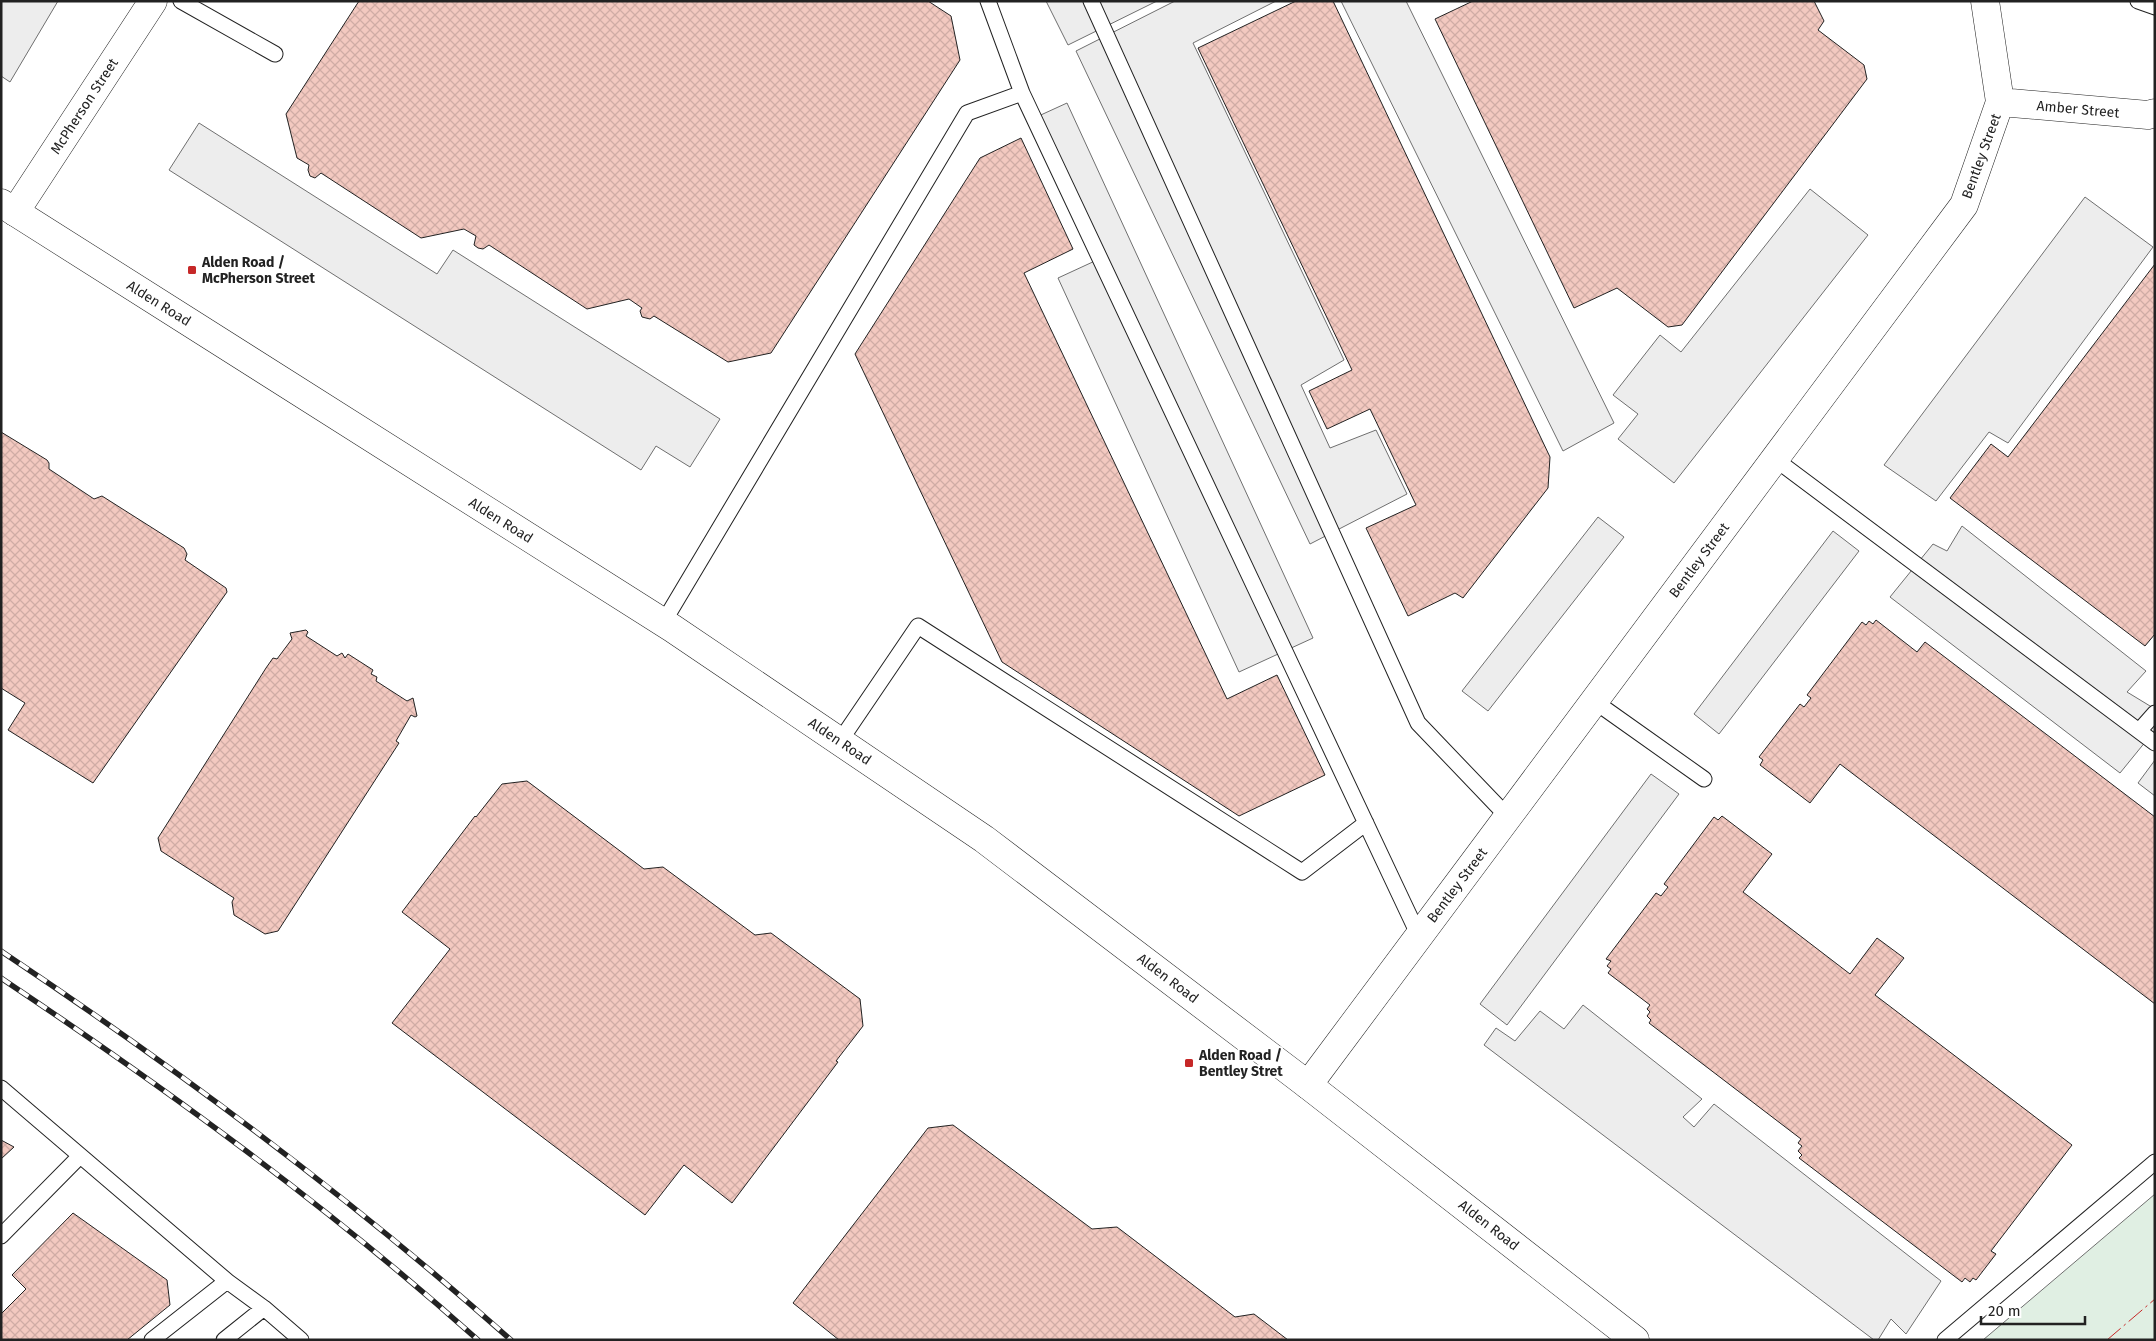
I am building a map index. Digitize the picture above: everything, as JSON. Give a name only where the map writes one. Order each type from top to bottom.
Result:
[{"type":"main road","name":"McPherson Street","points":[[8,207],[153,1]]},
{"type":"main road","name":"Bentley Street","points":[[1308,1085],[1964,205],[2000,102],[1985,1]]},
{"type":"main road","name":"Amber Street","points":[[2000,102],[2148,115],[2155,113]]},
{"type":"main road","name":"Alden Road","points":[[8,207],[662,622],[984,839],[1308,1085],[1636,1340]]},
{"type":"lane","points":[[181,1],[275,54]]},
{"type":"lane","points":[[988,1],[1022,92],[1419,936]]},
{"type":"lane","points":[[1091,1],[1418,723],[1508,817]]},
{"type":"lane","points":[[2138,1],[2155,7]]},
{"type":"lane","points":[[662,622],[967,113],[1022,92]]},
{"type":"lane","points":[[1775,459],[2155,743]]},
{"type":"lane","points":[[840,741],[918,626],[1302,872],[1366,823]]},
{"type":"lane","points":[[1594,701],[1704,779]]},
{"type":"lane","points":[[2140,731],[2155,713]]},
{"type":"lane","points":[[1,1088],[227,1281],[264,1308],[301,1340]]},
{"type":"lane","points":[[1,1236],[80,1156]]},
{"type":"lane","points":[[1945,1340],[2155,1162]]},
{"type":"lane","points":[[152,1340],[227,1281]]},
{"type":"lane","points":[[224,1340],[264,1308]]},
{"type":"green space","points":[[2155,1194],[2155,1340],[1983,1340]]},
{"type":"shaded area","points":[[1,1],[58,1],[10,82],[1,76]]},
{"type":"shaded area","points":[[1046,1],[1157,1],[1068,45]]},
{"type":"shaded area","points":[[1175,1],[1276,1],[1193,43],[1344,360],[1301,385],[1330,448],[1376,430],[1407,494],[1310,544],[1076,51]]},
{"type":"shaded area","points":[[1341,1],[1406,1],[1614,423],[1563,451]]},
{"type":"shaded area","points":[[1067,103],[1313,638],[1239,672],[1058,278],[1097,260],[1032,119]]},
{"type":"shaded area","points":[[199,123],[437,274],[453,250],[720,419],[690,467],[656,446],[641,470],[169,170]]},
{"type":"shaded area","points":[[1810,189],[1868,235],[1674,483],[1618,439],[1638,414],[1613,395],[1660,335],[1681,352]]},
{"type":"shaded area","points":[[2085,197],[2153,247],[2008,443],[1989,432],[1936,501],[1884,465]]},
{"type":"shaded area","points":[[1598,517],[1624,537],[1488,711],[1462,691]]},
{"type":"shaded area","points":[[1962,526],[2146,671],[2127,692],[2155,709],[2155,730],[2120,773],[1890,597],[1933,544],[1947,551]]},
{"type":"shaded area","points":[[1833,531],[1859,551],[1719,734],[1694,714]]},
{"type":"shaded area","points":[[2155,760],[2155,796],[2138,783]]},
{"type":"shaded area","points":[[1651,774],[1679,794],[1507,1025],[1480,1004]]},
{"type":"shaded area","points":[[1583,1005],[1702,1099],[1683,1117],[1694,1127],[1714,1104],[1941,1281],[1906,1334],[1891,1319],[1878,1340],[1874,1340],[1484,1045],[1496,1028],[1515,1041],[1540,1011],[1564,1029]]},
{"type":"building","points":[[359,1],[928,1],[951,16],[960,60],[771,353],[728,362],[654,316],[650,319],[642,317],[640,311],[642,308],[629,299],[587,309],[489,245],[483,249],[478,248],[474,245],[476,236],[464,229],[421,238],[321,173],[315,178],[310,176],[309,165],[297,158],[286,114]]},
{"type":"building","points":[[1296,1],[1333,1],[1550,457],[1548,488],[1463,598],[1455,593],[1408,616],[1366,528],[1416,505],[1370,409],[1327,429],[1309,391],[1352,370],[1198,48]]},
{"type":"building","points":[[1473,1],[1814,1],[1824,21],[1818,30],[1864,65],[1867,79],[1682,325],[1668,327],[1617,288],[1574,308],[1435,19]]},
{"type":"building","points":[[1021,138],[1073,249],[1024,273],[1227,699],[1277,675],[1325,775],[1239,816],[1002,662],[855,354],[980,158]]},
{"type":"building","points":[[2155,264],[2155,634],[2145,646],[1950,498],[1991,444],[2008,457]]},
{"type":"building","points":[[1,432],[47,460],[49,469],[94,499],[102,496],[184,548],[187,554],[185,560],[226,588],[227,592],[93,783],[8,730],[25,703],[1,688]]},
{"type":"building","points":[[1876,620],[1917,652],[1925,642],[2155,817],[2155,1004],[1840,764],[1810,803],[1760,765],[1763,760],[1759,757],[1800,704],[1804,707],[1811,698],[1807,695],[1862,622],[1866,625],[1869,621],[1873,624]]},
{"type":"building","points":[[306,630],[308,632],[306,636],[337,656],[342,653],[345,658],[348,654],[373,670],[371,674],[377,677],[376,681],[407,701],[413,698],[417,716],[411,715],[396,741],[399,743],[278,931],[265,934],[234,915],[232,902],[234,898],[161,851],[158,838],[266,668],[273,658],[277,659],[292,639],[290,633]]},
{"type":"building","points":[[527,781],[644,869],[663,867],[755,935],[771,933],[860,999],[863,1026],[732,1203],[684,1165],[645,1215],[392,1023],[450,949],[402,912],[475,816],[502,784]]},
{"type":"building","points":[[1722,816],[1772,854],[1743,892],[1850,974],[1877,938],[1904,958],[1875,995],[2072,1145],[1991,1251],[1996,1254],[1976,1280],[1973,1278],[1970,1282],[1965,1278],[1962,1282],[1799,1158],[1802,1155],[1798,1151],[1802,1146],[1798,1143],[1801,1139],[1649,1023],[1651,1020],[1647,1016],[1650,1012],[1647,1009],[1650,1005],[1608,973],[1611,969],[1607,966],[1611,961],[1606,959],[1656,893],[1661,896],[1668,887],[1664,884],[1714,817],[1718,820]]},
{"type":"building","points":[[953,1125],[1092,1229],[1117,1227],[1235,1317],[1254,1314],[1288,1340],[839,1340],[793,1303],[928,1128]]},
{"type":"building","points":[[1,1140],[14,1147],[1,1159]]},
{"type":"building","points":[[73,1213],[167,1280],[170,1305],[127,1340],[1,1340],[1,1314],[26,1289],[12,1275]]},
{"type":"railway","points":[[1,951],[133,1042],[263,1137],[389,1236],[511,1340]]},
{"type":"railway","points":[[1,978],[186,1106],[246,1151],[364,1243],[478,1340]]},
{"type":"power","points":[[2107,1340],[2155,1299]]},
{"type":"place","name":"Alden Road / McPherson Street","points":[[192,270]]},
{"type":"place","name":"Alden Road / Bentley Stret","points":[[1189,1063]]}]
